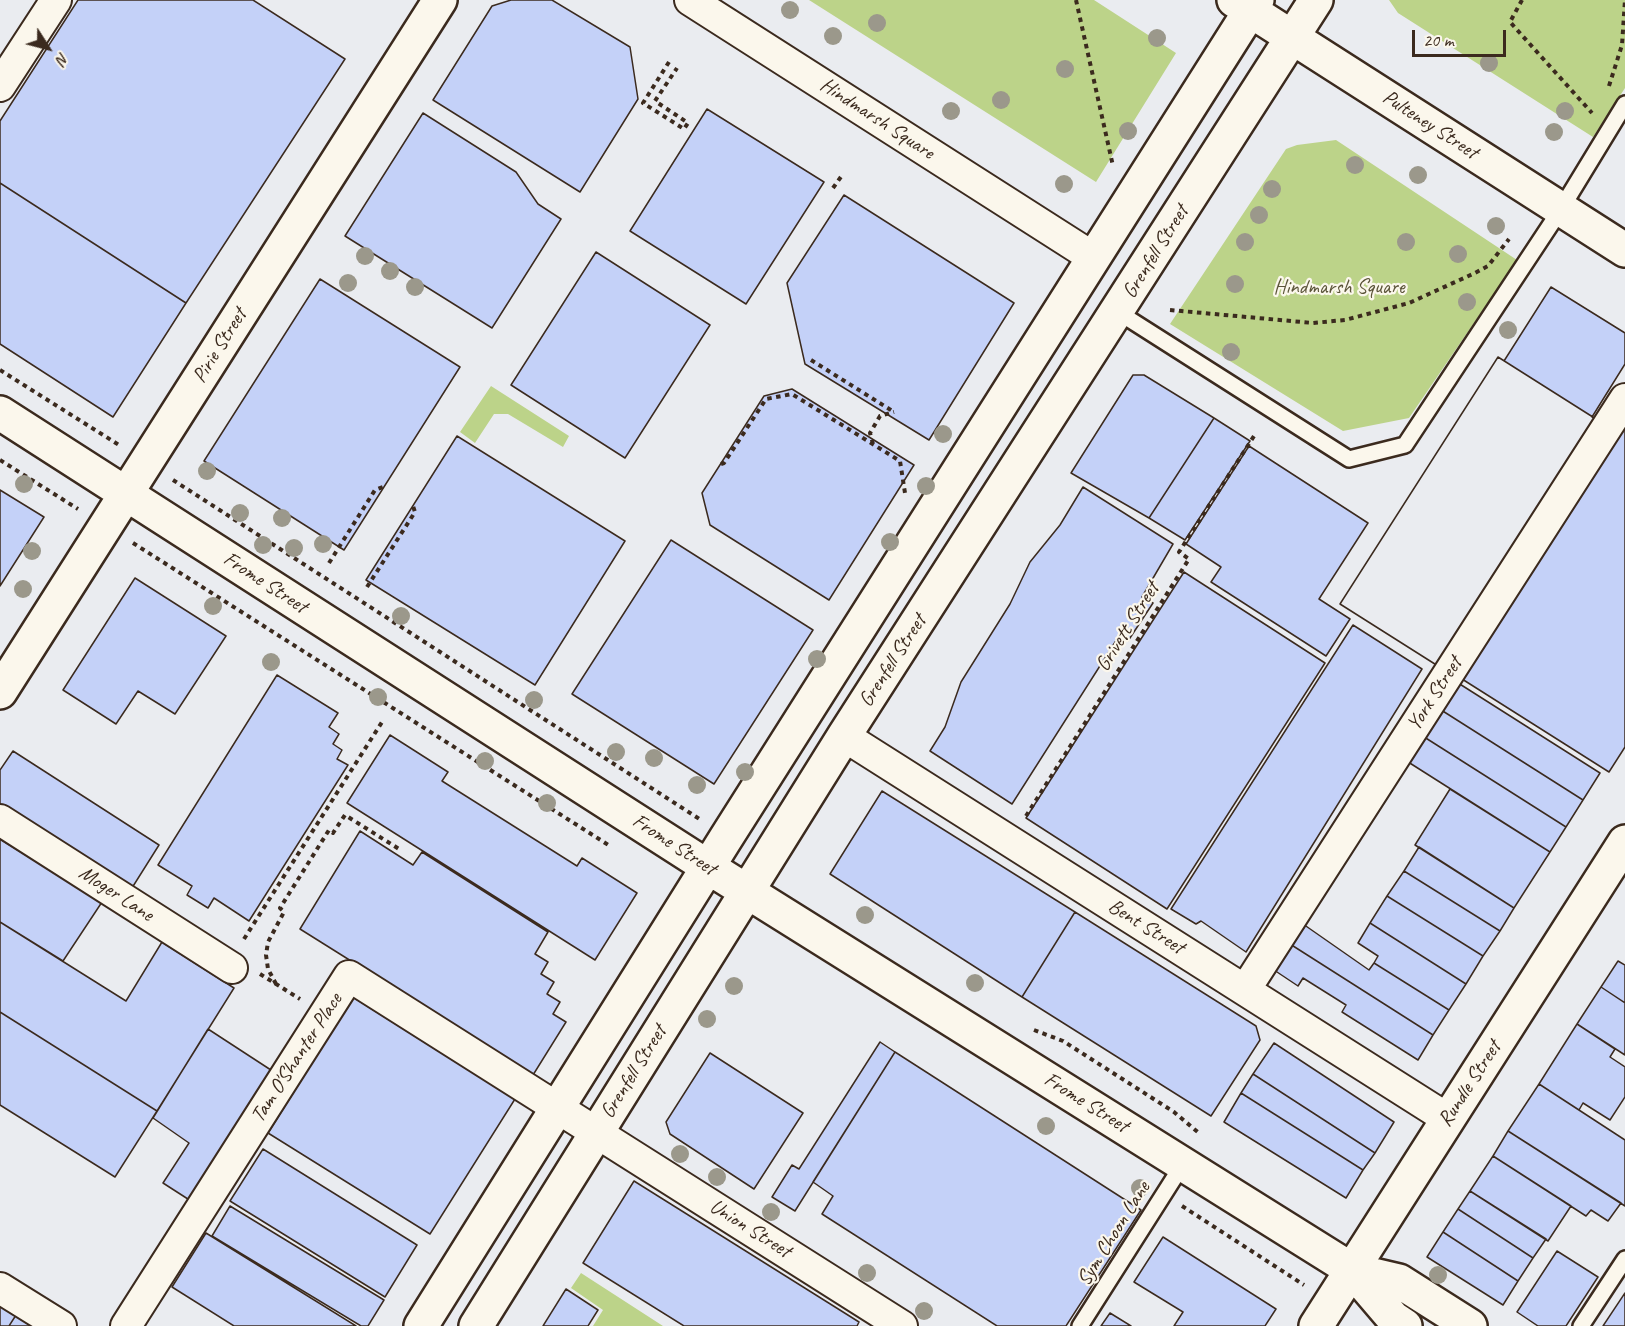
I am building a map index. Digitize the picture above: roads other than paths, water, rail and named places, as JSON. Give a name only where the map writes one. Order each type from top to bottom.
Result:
[{"type":"main road","name":"Pirie Street","points":[[0,692],[440,0]]},
{"type":"main road","name":"Grenfell Street","points":[[476,1326],[844,736],[1316,0]]},
{"type":"main road","points":[[422,1326],[708,867],[1094,258],[1247,4]]},
{"type":"main road","name":"Pulteney Street","points":[[1247,4],[1293,37],[1625,250]]},
{"type":"main road","name":"Frome Street","points":[[0,413],[708,867],[1352,1270],[1393,1318],[1405,1326]]},
{"type":"main road","name":"Rundle Street","points":[[1316,1326],[1448,1119],[1620,861]]},
{"type":"main road","name":"Frome Street","points":[[1352,1270],[1399,1281],[1470,1326]]},
{"type":"street","points":[[0,86],[56,0]]},
{"type":"street","name":"Hindmarsh Square","points":[[690,0],[1094,258]]},
{"type":"street","name":"York Street","points":[[1245,990],[1625,399]]},
{"type":"street","name":"Bent Street","points":[[844,736],[1448,1119]]},
{"type":"street","name":"Moger Lane","points":[[0,820],[232,968]]},
{"type":"street","name":"Tam O'Shanter Place","points":[[126,1326],[349,976],[597,1132]]},
{"type":"street","name":"Union Street","points":[[597,1132],[903,1326]]},
{"type":"street","points":[[0,1287],[61,1326]]},
{"type":"lane","points":[[1118,312],[1349,459],[1405,446],[1561,209],[1625,104]]},
{"type":"lane","name":"Sym Choon Lane","points":[[1080,1326],[1183,1164]]},
{"type":"lane","points":[[1581,1326],[1625,1259]]}]
